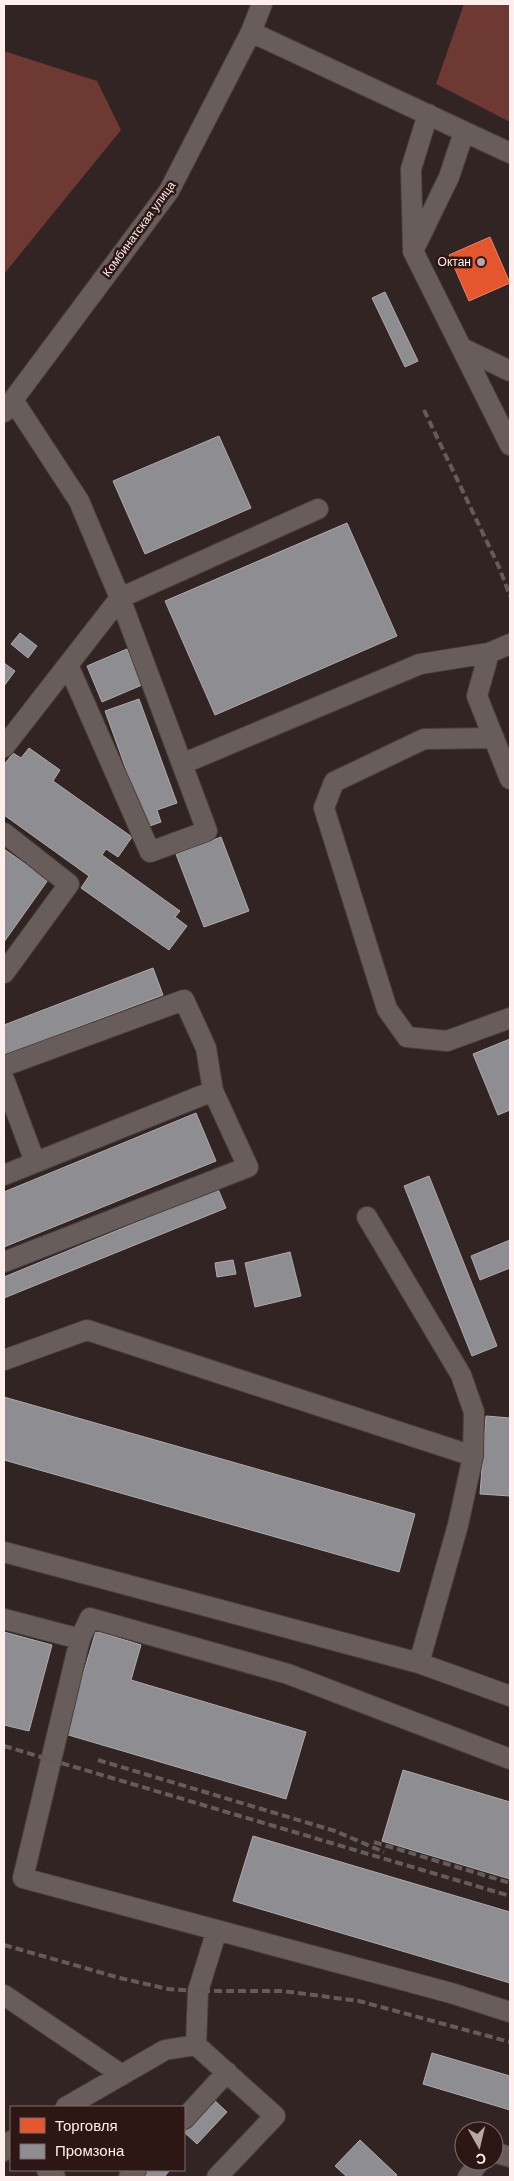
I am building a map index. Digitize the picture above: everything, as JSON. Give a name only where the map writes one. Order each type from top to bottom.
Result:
[{"type":"street","name":"Комбинатская улица","points":[[8,406],[169,191],[251,32],[262,4]]},
{"type":"street","points":[[251,32],[510,154]]},
{"type":"street","points":[[428,114],[410,169],[414,251],[510,446]]},
{"type":"street","points":[[414,251],[448,177],[464,132]]},
{"type":"street","points":[[462,348],[510,371]]},
{"type":"street","points":[[8,406],[79,501],[120,598],[207,831],[150,852],[68,665]]},
{"type":"street","points":[[4,746],[120,598],[318,509]]},
{"type":"street","points":[[182,764],[420,664],[489,653],[510,644]]},
{"type":"street","points":[[489,653],[477,696],[510,779]]},
{"type":"street","points":[[494,738],[424,739],[334,782],[324,808],[387,1009],[407,1038],[447,1041],[510,1018]]},
{"type":"street","points":[[4,833],[69,884],[4,974]]},
{"type":"street","points":[[4,1066],[184,1000],[206,1048],[213,1091],[248,1167],[4,1262]]},
{"type":"street","points":[[4,1080],[35,1162]]},
{"type":"street","points":[[4,1175],[213,1091]]},
{"type":"street","points":[[367,1217],[461,1375],[474,1412],[472,1456],[458,1525],[419,1662]]},
{"type":"street","points":[[4,1360],[87,1330],[472,1456]]},
{"type":"street","points":[[4,1552],[419,1662],[510,1696]]},
{"type":"street","points":[[510,1759],[288,1674],[90,1618],[80,1639],[23,1878],[451,1993],[510,2012]]},
{"type":"street","points":[[4,1619],[80,1639]]},
{"type":"street","points":[[196,2045],[198,1991],[217,1930]]},
{"type":"street","points":[[4,1995],[122,2074]]},
{"type":"street","points":[[196,2045],[275,2116],[217,2177]]},
{"type":"street","points":[[68,2106],[165,2050],[196,2045]]},
{"type":"street","points":[[185,2118],[227,2072]]},
{"type":"shaded area","points":[[464,4],[510,4],[510,122],[436,84]]},
{"type":"shaded area","points":[[4,51],[97,81],[121,130],[4,274]]},
{"type":"building: Торговля","points":[[490,237],[510,283],[469,301],[449,255]]},
{"type":"building: Промзона","points":[[385,292],[418,361],[405,367],[372,298]]},
{"type":"building: Промзона","points":[[219,436],[251,508],[145,554],[113,481]]},
{"type":"building: Промзона","points":[[347,523],[397,636],[215,715],[165,601]]},
{"type":"building: Промзона","points":[[20,633],[37,646],[28,658],[11,644]]},
{"type":"building: Промзона","points":[[127,649],[142,685],[102,702],[87,666]]},
{"type":"building: Промзона","points":[[4,663],[15,671],[4,686]]},
{"type":"building: Промзона","points":[[139,699],[177,803],[157,810],[161,822],[147,827],[105,711]]},
{"type":"building: Промзона","points":[[29,748],[60,770],[53,781],[132,837],[118,857],[106,849],[102,855],[180,911],[175,917],[187,926],[169,950],[81,888],[89,876],[4,815],[4,765],[13,753],[21,758]]},
{"type":"building: Промзона","points":[[221,837],[249,911],[204,927],[176,854]]},
{"type":"building: Промзона","points":[[4,849],[48,880],[4,942]]},
{"type":"building: Промзона","points":[[153,968],[163,995],[4,1055],[4,1025]]},
{"type":"building: Промзона","points":[[510,1039],[510,1110],[498,1115],[473,1054]]},
{"type":"building: Промзона","points":[[196,1113],[216,1161],[4,1247],[4,1192]]},
{"type":"building: Промзона","points":[[429,1176],[497,1346],[472,1356],[404,1186]]},
{"type":"building: Промзона","points":[[218,1189],[226,1208],[4,1298],[4,1277]]},
{"type":"building: Промзона","points":[[510,1240],[510,1268],[480,1280],[471,1256]]},
{"type":"building: Промзона","points":[[290,1252],[301,1296],[255,1307],[245,1263]]},
{"type":"building: Промзона","points":[[233,1260],[236,1274],[217,1277],[215,1263]]},
{"type":"building: Промзона","points":[[4,1397],[415,1514],[399,1572],[4,1460]]},
{"type":"building: Промзона","points":[[486,1416],[510,1418],[510,1496],[480,1494]]},
{"type":"building: Промзона","points":[[96,1631],[141,1645],[131,1680],[306,1732],[286,1799],[65,1734]]},
{"type":"building: Промзона","points":[[4,1632],[52,1645],[29,1731],[4,1725]]},
{"type":"building: Промзона","points":[[403,1770],[510,1802],[510,1879],[382,1841]]},
{"type":"building: Промзона","points":[[253,1836],[510,1912],[510,1983],[233,1901]]},
{"type":"building: Промзона","points":[[432,2053],[510,2076],[510,2110],[423,2084]]},
{"type":"building: Промзона","points":[[213,2099],[227,2112],[197,2144],[185,2133],[185,2129]]},
{"type":"building: Промзона","points":[[360,2140],[397,2175],[394,2177],[347,2177],[335,2166]]},
{"type":"building: Промзона","points":[[169,2171],[164,2177],[147,2177],[142,2172]]},
{"type":"railway","points":[[424,410],[499,567],[510,596]]},
{"type":"railway","points":[[4,1746],[510,1896]]},
{"type":"railway","points":[[98,1760],[335,1831],[384,1852]]},
{"type":"railway","points":[[374,1842],[510,1883]]},
{"type":"railway","points":[[4,1945],[120,1978],[168,1989],[283,1991],[359,2001],[510,2042]]},
{"type":"place","name":"Октан","points":[[481,262]]}]
